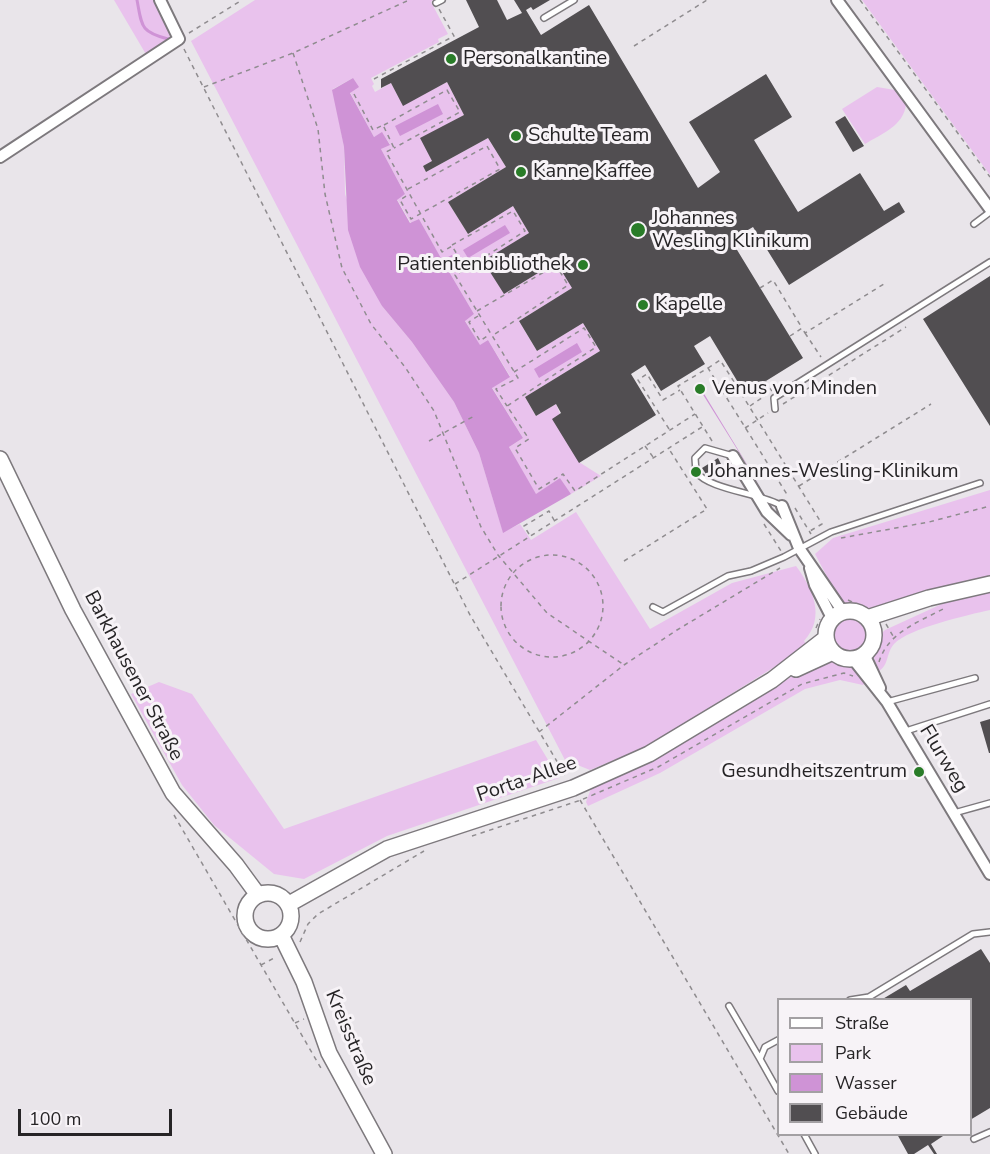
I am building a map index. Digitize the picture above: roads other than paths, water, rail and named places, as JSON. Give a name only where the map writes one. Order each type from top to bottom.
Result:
[{"type":"main road","name":"Barkhausener Straße","points":[[0,459],[73,610],[173,793],[236,865],[258,895]]},
{"type":"main road","points":[[876,623],[872,644],[859,656],[830,645],[826,631],[839,609],[856,612],[876,623],[955,593],[990,584]]},
{"type":"main road","name":"Porta-Allee","points":[[289,904],[387,849],[573,788],[649,754],[830,645]]},
{"type":"main road","points":[[272,892],[285,898],[289,904],[292,920],[281,935],[269,939],[261,938],[249,929],[245,914],[247,906],[258,895],[272,892]]},
{"type":"main road","name":"Kreisstraße","points":[[281,935],[304,982],[329,1053],[384,1154]]},
{"type":"street","points":[[0,157],[179,39],[160,0]]},
{"type":"street","points":[[837,0],[990,211]]},
{"type":"street","points":[[733,456],[774,520],[792,535]]},
{"type":"street","points":[[782,506],[792,535],[809,565],[815,585],[839,609]]},
{"type":"street","name":"Flurweg","points":[[859,656],[990,874]]},
{"type":"lane","points":[[436,3],[442,0]]},
{"type":"lane","points":[[544,18],[574,0]]},
{"type":"lane","points":[[974,224],[990,211]]},
{"type":"lane","points":[[775,409],[774,398],[990,262]]},
{"type":"lane","points":[[733,456],[705,448],[695,458],[696,472],[705,481],[757,495],[782,506]]},
{"type":"lane","points":[[653,607],[663,612],[728,576],[751,571],[831,532],[980,483]]},
{"type":"lane","points":[[885,698],[975,678]]},
{"type":"lane","points":[[906,731],[990,704]]},
{"type":"lane","points":[[954,813],[990,803]]},
{"type":"lane","points":[[860,998],[869,997],[973,934],[990,932]]},
{"type":"lane","points":[[729,1006],[777,1089]]},
{"type":"lane","points":[[760,1059],[765,1047],[777,1041]]},
{"type":"lane","points":[[974,1139],[990,1132]]},
{"type":"lane","points":[[805,1136],[815,1154]]},
{"type":"water","points":[[353,78],[359,87],[350,93],[374,137],[382,132],[390,145],[381,149],[405,194],[397,200],[410,223],[419,219],[442,260],[452,255],[457,264],[448,270],[474,314],[465,321],[480,345],[488,340],[510,377],[492,388],[523,438],[509,447],[536,494],[560,478],[571,494],[503,533],[479,453],[454,402],[412,342],[382,306],[360,267],[348,230],[344,147],[332,90]]},
{"type":"water","points":[[438,104],[443,114],[400,136],[395,126]]},
{"type":"water","points":[[505,225],[510,233],[468,258],[463,250]]},
{"type":"water","points":[[577,343],[582,352],[539,378],[534,369]]},
{"type":"water","points":[[699,385],[704,386],[703,392],[762,489],[702,393],[697,392]]},
{"type":"waterway","points":[[137,0],[144,27],[152,34],[168,39]]},
{"type":"place","name":"Personalkantine","points":[[451,59]]},
{"type":"place","name":"Schulte Team","points":[[516,136]]},
{"type":"place","name":"Kanne Kaffee","points":[[521,172]]},
{"type":"place","name":"Johannes Wesling Klinikum","points":[[638,230]]},
{"type":"place","name":"Patientenbibliothek","points":[[583,265]]},
{"type":"place","name":"Kapelle","points":[[643,305]]},
{"type":"place","name":"Venus von Minden","points":[[700,389]]},
{"type":"place","name":"Johannes-Wesling-Klinikum","points":[[696,472]]},
{"type":"place","name":"Gesundheitszentrum","points":[[919,772]]}]
